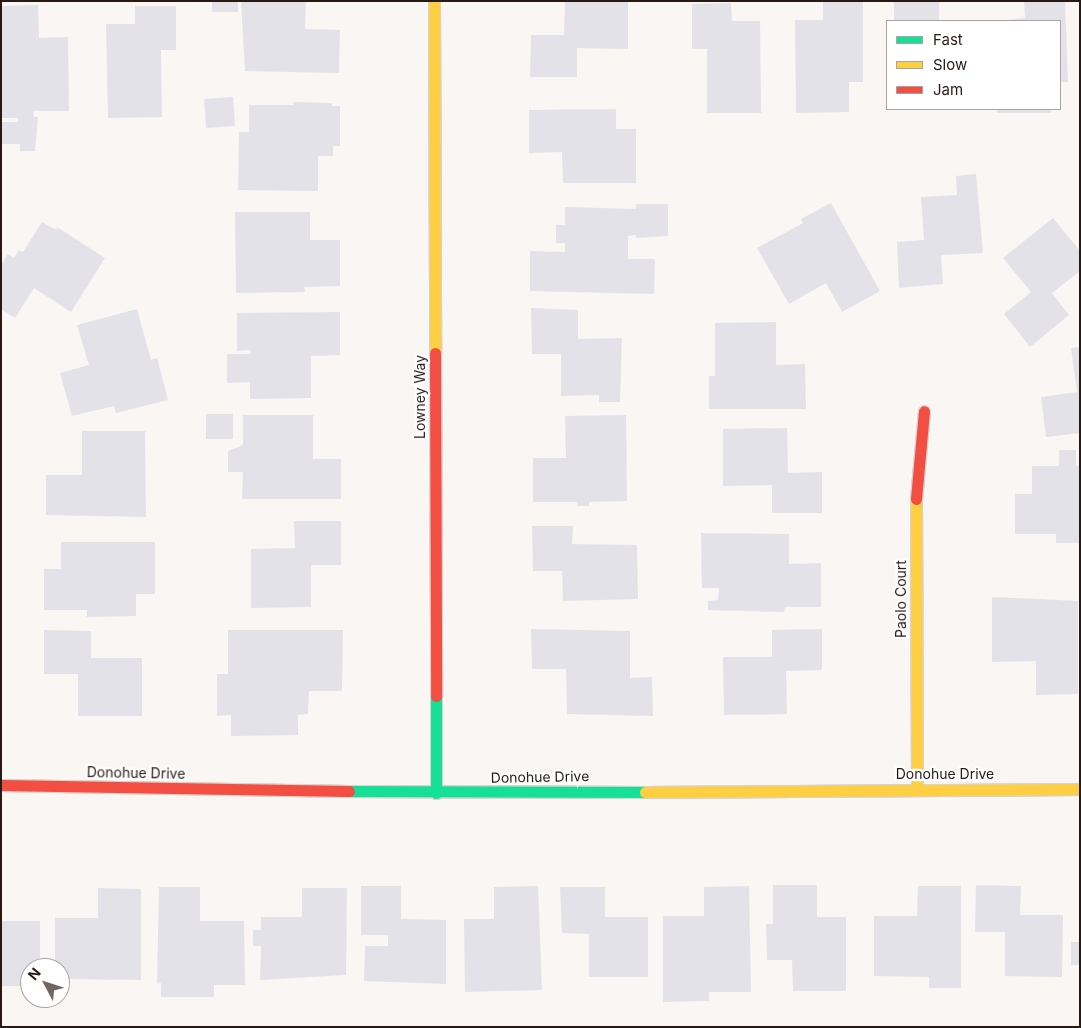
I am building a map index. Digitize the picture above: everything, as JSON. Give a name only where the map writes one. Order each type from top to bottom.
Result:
[{"type":"street","name":"Lowney Way","points":[[434,1],[436,793]]},
{"type":"street","name":"Paolo Court","points":[[917,788],[916,473],[924,411]]},
{"type":"street","name":"Donohue Drive","points":[[1,785],[436,793],[917,788],[1080,789]]},
{"type":"building","points":[[212,1],[238,1],[238,12],[212,12]]},
{"type":"building","points":[[241,1],[306,1],[305,29],[340,30],[339,73],[245,71]]},
{"type":"building","points":[[565,1],[628,1],[628,49],[577,48],[577,77],[530,77],[531,35],[564,35]]},
{"type":"building","points":[[1024,1],[1065,1],[1068,82],[1061,82],[1061,20],[1006,20],[1025,18]]},
{"type":"building","points":[[823,2],[863,2],[863,82],[849,82],[849,112],[796,113],[795,20],[823,20]]},
{"type":"building","points":[[894,2],[939,2],[939,20],[894,20]]},
{"type":"building","points":[[731,3],[732,21],[760,21],[761,113],[707,113],[707,49],[692,49],[692,4]]},
{"type":"building","points":[[38,5],[39,38],[68,37],[69,111],[33,111],[34,117],[38,117],[35,151],[20,151],[20,144],[1,144],[1,122],[18,122],[18,118],[1,118],[1,6]]},
{"type":"building","points":[[135,6],[176,6],[176,50],[161,50],[162,117],[108,118],[106,24],[135,24]]},
{"type":"building","points":[[233,97],[235,126],[206,128],[204,99]]},
{"type":"building","points":[[293,102],[332,103],[332,106],[340,106],[340,146],[333,146],[333,156],[318,156],[318,191],[238,190],[239,132],[249,132],[249,105],[294,105]]},
{"type":"building","points":[[616,109],[616,129],[636,129],[636,183],[563,183],[562,152],[529,153],[529,110]]},
{"type":"building","points":[[997,110],[1051,110],[1051,113],[997,113]]},
{"type":"building","points":[[976,174],[983,253],[941,255],[943,284],[899,288],[897,242],[924,240],[921,197],[957,195],[956,176]]},
{"type":"building","points":[[831,203],[880,291],[842,312],[826,283],[789,304],[757,248],[803,223],[801,219]]},
{"type":"building","points":[[636,204],[668,204],[668,236],[636,238],[636,235],[628,236],[628,259],[655,259],[654,294],[530,291],[530,251],[565,252],[565,243],[556,243],[556,225],[565,225],[565,207],[636,209]]},
{"type":"building","points":[[235,212],[310,212],[310,240],[340,240],[340,286],[304,287],[305,292],[236,293]]},
{"type":"building","points":[[1053,218],[1080,251],[1080,271],[1052,293],[1069,315],[1030,347],[1004,314],[1031,292],[1003,258]]},
{"type":"building","points":[[42,222],[56,230],[57,227],[105,258],[71,312],[34,288],[15,318],[1,309],[1,265],[8,254],[14,258],[19,250],[23,252]]},
{"type":"building","points":[[531,308],[578,310],[578,339],[622,338],[620,402],[599,402],[599,395],[561,396],[561,354],[532,354]]},
{"type":"building","points":[[137,309],[151,360],[157,358],[168,400],[116,413],[114,406],[72,416],[60,373],[89,365],[77,325]]},
{"type":"building","points":[[340,312],[340,355],[311,356],[311,398],[250,399],[250,382],[227,383],[227,354],[251,354],[250,350],[237,351],[237,313]]},
{"type":"building","points":[[776,322],[776,365],[805,364],[806,409],[709,409],[709,376],[715,376],[715,323]]},
{"type":"building","points":[[1080,347],[1080,433],[1046,437],[1041,397],[1077,392],[1071,348]]},
{"type":"building","points":[[206,414],[233,414],[233,439],[206,439]]},
{"type":"building","points":[[243,415],[313,415],[313,459],[341,459],[341,499],[242,499],[243,472],[228,472],[228,451],[243,445]]},
{"type":"building","points":[[626,415],[627,501],[589,502],[589,506],[578,506],[577,502],[533,502],[533,458],[566,458],[565,416]]},
{"type":"building","points":[[787,428],[788,473],[822,472],[822,513],[772,513],[772,485],[723,486],[723,429]]},
{"type":"building","points":[[82,431],[145,431],[146,517],[46,515],[46,475],[82,475]]},
{"type":"building","points":[[1059,450],[1076,450],[1076,466],[1080,466],[1080,543],[1056,543],[1056,534],[1015,534],[1015,494],[1032,494],[1032,466],[1059,466]]},
{"type":"building","points":[[294,521],[341,521],[341,565],[311,565],[311,607],[251,608],[251,549],[295,548]]},
{"type":"building","points":[[532,526],[573,526],[572,544],[637,545],[638,599],[563,601],[562,571],[533,571]]},
{"type":"building","points":[[701,533],[789,534],[789,564],[821,563],[821,607],[785,607],[784,612],[708,610],[708,601],[718,600],[719,588],[702,588]]},
{"type":"building","points":[[61,542],[155,542],[155,594],[136,594],[136,616],[87,617],[87,610],[44,610],[44,569],[61,569]]},
{"type":"building","points":[[992,597],[1078,601],[1078,694],[1036,695],[1036,661],[992,662]]},
{"type":"building","points":[[531,629],[630,631],[630,678],[652,677],[653,716],[567,714],[566,669],[532,669]]},
{"type":"building","points":[[822,629],[822,670],[786,671],[787,714],[724,715],[723,657],[772,657],[772,630]]},
{"type":"building","points":[[44,630],[91,631],[91,658],[142,658],[142,716],[78,716],[78,674],[44,674]]},
{"type":"building","points":[[228,630],[343,630],[342,691],[309,691],[308,714],[298,715],[298,735],[231,736],[231,715],[217,716],[217,674],[228,674]]},
{"type":"building","points":[[773,885],[817,885],[817,917],[846,917],[846,991],[793,991],[792,960],[767,960],[766,924],[773,924]]},
{"type":"building","points":[[976,885],[1021,886],[1020,915],[1063,915],[1062,977],[1005,976],[1005,932],[975,932]]},
{"type":"building","points":[[361,886],[401,886],[401,919],[446,920],[446,984],[364,981],[365,946],[388,946],[388,935],[361,935]]},
{"type":"building","points":[[538,886],[542,990],[465,992],[464,919],[494,919],[494,887]]},
{"type":"building","points":[[749,886],[751,992],[709,992],[709,1001],[663,1002],[663,916],[704,916],[704,887]]},
{"type":"building","points":[[918,886],[961,886],[961,988],[929,988],[929,977],[874,976],[874,916],[917,916]]},
{"type":"building","points":[[159,887],[200,887],[200,921],[244,921],[245,985],[214,985],[214,997],[161,997],[161,983],[157,984]]},
{"type":"building","points":[[560,887],[605,887],[605,917],[648,917],[648,977],[589,977],[589,934],[562,933]]},
{"type":"building","points":[[98,888],[141,889],[141,980],[70,979],[70,958],[55,958],[55,918],[98,918]]},
{"type":"building","points":[[302,888],[347,888],[346,975],[260,980],[261,946],[253,946],[253,930],[261,930],[261,917],[302,917]]},
{"type":"building","points":[[1,921],[40,921],[40,958],[20,958],[20,986],[1,986]]},
{"type":"building","points":[[1071,942],[1080,942],[1080,965],[1071,965]]},
{"type":"traffic: fast","points":[[436,696],[436,793]]},
{"type":"traffic: fast","points":[[349,791],[645,792]]},
{"type":"traffic: slow","points":[[434,1],[435,353]]},
{"type":"traffic: slow","points":[[916,499],[917,788]]},
{"type":"traffic: slow","points":[[645,792],[1080,789]]},
{"type":"traffic: jam","points":[[435,353],[436,696]]},
{"type":"traffic: jam","points":[[916,499],[924,411]]},
{"type":"traffic: jam","points":[[1,785],[349,791]]}]
